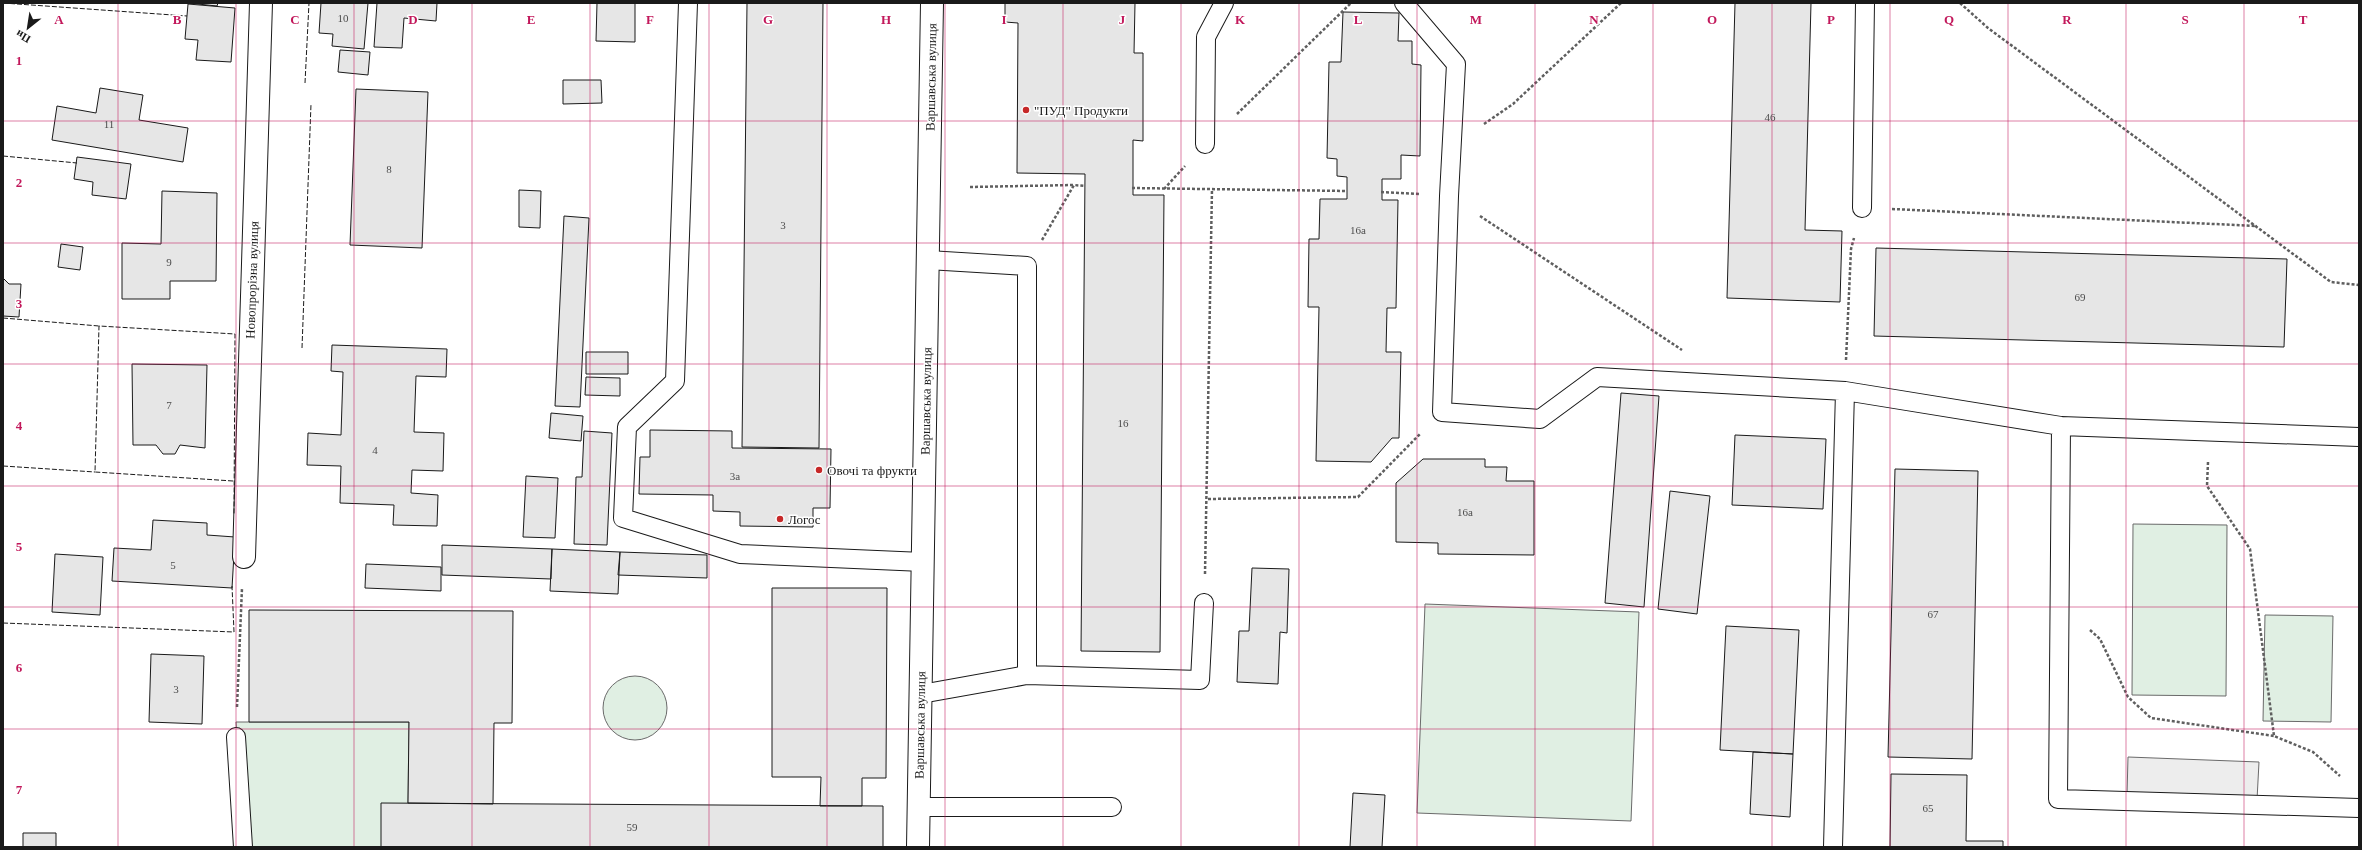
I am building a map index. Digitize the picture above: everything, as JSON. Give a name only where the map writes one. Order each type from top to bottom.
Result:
[{"type":"street","name":"Новопрорізна вулиця","points":[[244,557],[261,3]]},
{"type":"street","name":"Варшавська вулиця","points":[[918,847],[932,3]]},
{"type":"lane","points":[[688,3],[675,381],[627,427],[623,518],[740,554],[923,562]]},
{"type":"lane","points":[[1205,144],[1206,37],[1224,3]]},
{"type":"lane","points":[[1404,3],[1456,64],[1449,196],[1442,412],[1540,419],[1597,377],[1845,391],[2061,426],[2359,437]]},
{"type":"lane","points":[[1862,208],[1865,3]]},
{"type":"lane","points":[[928,260],[1027,266],[1027,676]]},
{"type":"lane","points":[[1833,847],[1845,391]]},
{"type":"lane","points":[[2061,426],[2058,800],[2359,808]]},
{"type":"lane","points":[[921,694],[1027,676],[1200,680],[1204,603]]},
{"type":"lane","points":[[236,737],[243,847]]},
{"type":"lane","points":[[918,807],[1112,807]]},
{"type":"path","points":[[1164,189],[1205,144],[1351,3]]},
{"type":"path","points":[[1452,145],[1513,104],[1621,3]]},
{"type":"path","points":[[1960,3],[1988,28],[2331,282],[2359,285]]},
{"type":"path","points":[[1027,266],[1074,185]]},
{"type":"path","points":[[970,187],[1085,186]]},
{"type":"path","points":[[1132,188],[1347,191]]},
{"type":"path","points":[[1204,603],[1208,499],[1212,188]]},
{"type":"path","points":[[1382,192],[1449,196],[1687,354]]},
{"type":"path","points":[[1845,391],[1851,249],[1862,208],[2257,226]]},
{"type":"path","points":[[1208,499],[1358,497],[1442,412]]},
{"type":"path","points":[[2210,431],[2207,486],[2250,549],[2274,736]]},
{"type":"path","points":[[236,737],[244,557]]},
{"type":"path","points":[[2060,604],[2100,638],[2128,697],[2151,718],[2274,736],[2313,752],[2342,778]]},
{"type":"green space","points":[[2133,524],[2227,525],[2226,696],[2132,695]]},
{"type":"green space","points":[[1425,604],[1639,612],[1631,821],[1417,813]]},
{"type":"green space","points":[[2265,615],[2333,616],[2331,722],[2263,721]]},
{"type":"green space","points":[[635,676],[653,682],[661,690],[667,708],[661,726],[653,734],[635,740],[617,734],[609,726],[603,708],[609,690],[617,682]]},
{"type":"green space","points":[[236,722],[409,722],[408,803],[381,847],[244,847]]},
{"type":"shaded area","points":[[2128,757],[2259,762],[2257,800],[2127,795]]},
{"type":"building","points":[[188,3],[218,3],[217,6]]},
{"type":"building","points":[[321,3],[368,3],[364,49],[332,46],[333,34],[319,33]]},
{"type":"building","points":[[377,3],[437,3],[436,21],[404,18],[402,48],[374,47]]},
{"type":"building","points":[[597,3],[635,3],[635,42],[596,41]]},
{"type":"building","points":[[747,3],[823,3],[819,448],[742,447]]},
{"type":"building","points":[[1005,3],[1135,3],[1134,53],[1143,53],[1143,141],[1133,140],[1133,195],[1164,195],[1160,652],[1081,651],[1085,174],[1017,173],[1018,23],[1005,22]]},
{"type":"building","points":[[1735,3],[1811,3],[1805,230],[1842,231],[1840,302],[1727,298]]},
{"type":"building","points":[[188,4],[235,8],[231,62],[196,60],[198,40],[185,39]]},
{"type":"building","points":[[1343,12],[1399,13],[1398,41],[1412,41],[1412,64],[1421,65],[1420,156],[1401,155],[1401,179],[1382,179],[1382,200],[1398,200],[1396,308],[1387,308],[1386,352],[1401,352],[1399,438],[1392,438],[1371,462],[1316,461],[1319,307],[1308,307],[1309,239],[1319,239],[1320,199],[1347,199],[1347,177],[1337,176],[1337,159],[1327,158],[1329,62],[1341,62]]},
{"type":"building","points":[[340,50],[370,52],[368,75],[338,72]]},
{"type":"building","points":[[563,80],[601,80],[602,103],[563,104]]},
{"type":"building","points":[[100,88],[143,95],[139,120],[188,128],[183,162],[52,140],[57,106],[96,113]]},
{"type":"building","points":[[356,89],[428,92],[422,248],[350,245]]},
{"type":"building","points":[[77,157],[131,164],[126,199],[92,195],[93,182],[74,179]]},
{"type":"building","points":[[519,190],[541,191],[540,228],[519,227]]},
{"type":"building","points":[[162,191],[217,193],[216,281],[170,281],[170,299],[122,299],[122,243],[161,244]]},
{"type":"building","points":[[564,216],[589,218],[580,407],[555,406]]},
{"type":"building","points":[[61,244],[83,247],[80,270],[58,267]]},
{"type":"building","points":[[1876,248],[2287,259],[2284,347],[1874,336]]},
{"type":"building","points":[[3,278],[9,284],[21,284],[19,317],[3,316]]},
{"type":"building","points":[[332,345],[447,349],[446,377],[416,376],[414,432],[444,433],[443,471],[412,470],[411,493],[438,495],[437,526],[393,525],[394,505],[340,503],[341,466],[307,465],[308,433],[341,435],[343,372],[331,371]]},
{"type":"building","points":[[586,352],[628,352],[628,374],[586,374]]},
{"type":"building","points":[[132,364],[207,365],[205,448],[180,445],[175,454],[163,454],[156,445],[133,445]]},
{"type":"building","points":[[586,377],[620,378],[620,396],[585,395]]},
{"type":"building","points":[[1621,393],[1659,396],[1644,607],[1605,603]]},
{"type":"building","points":[[551,413],[583,416],[581,441],[549,438]]},
{"type":"building","points":[[650,430],[732,431],[732,448],[831,449],[830,508],[813,508],[813,527],[740,526],[740,512],[713,511],[713,495],[639,494],[640,457],[650,457]]},
{"type":"building","points":[[584,431],[612,433],[607,545],[574,544],[576,477],[582,477]]},
{"type":"building","points":[[1735,435],[1826,439],[1823,509],[1732,505]]},
{"type":"building","points":[[1423,459],[1485,459],[1485,467],[1507,467],[1506,481],[1534,481],[1534,555],[1438,554],[1438,543],[1396,542],[1396,483]]},
{"type":"building","points":[[1895,469],[1978,471],[1972,759],[1888,757]]},
{"type":"building","points":[[526,476],[558,478],[555,538],[523,537]]},
{"type":"building","points":[[1670,491],[1710,496],[1697,614],[1658,609]]},
{"type":"building","points":[[153,520],[207,523],[207,535],[235,537],[232,588],[112,581],[114,548],[151,550]]},
{"type":"building","points":[[442,545],[552,549],[551,579],[442,575]]},
{"type":"building","points":[[552,549],[620,552],[618,594],[550,591]]},
{"type":"building","points":[[620,552],[707,555],[707,578],[618,575]]},
{"type":"building","points":[[55,554],[103,557],[100,615],[52,612]]},
{"type":"building","points":[[366,564],[441,567],[441,591],[365,588]]},
{"type":"building","points":[[1252,568],[1289,569],[1287,633],[1280,632],[1278,684],[1237,682],[1239,631],[1249,631]]},
{"type":"building","points":[[772,588],[887,588],[886,778],[862,778],[862,806],[820,806],[821,777],[772,777]]},
{"type":"building","points":[[249,610],[513,611],[512,723],[494,723],[493,804],[408,803],[409,722],[249,722]]},
{"type":"building","points":[[1726,626],[1799,630],[1793,754],[1720,750]]},
{"type":"building","points":[[151,654],[204,656],[202,724],[149,722]]},
{"type":"building","points":[[1753,752],[1793,754],[1790,817],[1750,814]]},
{"type":"building","points":[[1891,774],[1967,775],[1966,841],[2003,841],[2003,847],[1890,847]]},
{"type":"building","points":[[1353,793],[1385,795],[1382,847],[1350,847]]},
{"type":"building","points":[[381,803],[883,806],[883,847],[381,847]]},
{"type":"building","points":[[23,833],[56,833],[56,847],[23,847]]},
{"type":"fence","points":[[3,3],[187,16]]},
{"type":"fence","points":[[305,83],[309,3]]},
{"type":"fence","points":[[302,348],[311,104]]},
{"type":"fence","points":[[3,156],[77,163]]},
{"type":"fence","points":[[3,318],[99,326]]},
{"type":"fence","points":[[233,481],[95,472],[99,326],[235,334],[234,514]]},
{"type":"fence","points":[[3,466],[95,472]]},
{"type":"fence","points":[[3,623],[234,632],[232,586]]},
{"type":"place","name":"\"ПУД\" Продукти","points":[[1026,110]]},
{"type":"place","name":"Овочі та фрукти","points":[[819,470]]},
{"type":"place","name":"Логос","points":[[780,519]]}]
